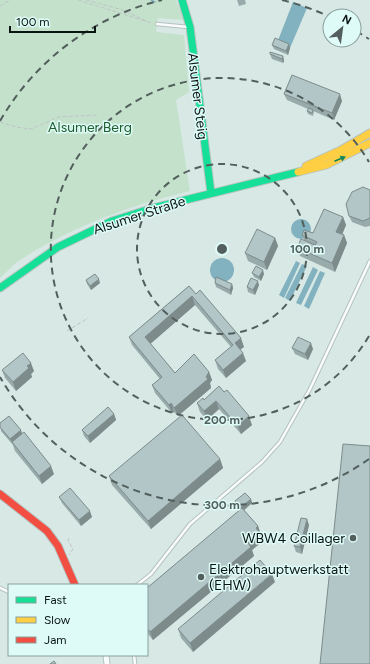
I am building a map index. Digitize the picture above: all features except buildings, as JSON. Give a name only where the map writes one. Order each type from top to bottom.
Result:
[{"type":"street","name":"Alsumer Steig","points":[[182,0],[190,27],[211,193]]},
{"type":"street","name":"Alsumer Straße","points":[[292,173],[370,133]]},
{"type":"street","name":"Alsumer Straße","points":[[0,288],[58,247],[112,221],[153,208],[326,165],[370,143]]},
{"type":"street","points":[[0,494],[46,531],[58,546],[75,584]]},
{"type":"lane","points":[[157,24],[190,27]]},
{"type":"lane","points":[[138,584],[151,574],[190,524],[257,466],[280,442],[310,389],[370,261]]},
{"type":"path","points":[[0,6],[10,0]]},
{"type":"path","points":[[78,0],[157,24]]},
{"type":"path","points":[[86,0],[137,15],[148,22]]},
{"type":"path","points":[[0,122],[16,127],[31,129],[59,117],[98,115]]},
{"type":"path","points":[[67,332],[88,318]]},
{"type":"path","points":[[66,563],[73,549],[68,540],[69,538]]},
{"type":"green space","name":"Alsumer Berg","points":[[0,0],[176,0],[184,20],[158,18],[156,32],[184,35],[189,92],[176,100],[190,191],[146,203],[83,226],[23,258],[0,278]]},
{"type":"water","points":[[293,2],[307,8],[290,48],[277,43]]},
{"type":"water","points":[[301,219],[308,222],[311,229],[308,236],[301,239],[294,236],[291,229],[294,222]]},
{"type":"water","points":[[222,258],[231,261],[234,270],[231,279],[222,282],[213,279],[210,270],[213,261]]},
{"type":"water","points":[[296,261],[300,263],[284,298],[279,295]]},
{"type":"water","points":[[302,264],[307,266],[290,301],[285,298]]},
{"type":"water","points":[[313,267],[318,270],[301,305],[296,303]]},
{"type":"water","points":[[320,271],[325,273],[309,309],[304,306]]},
{"type":"waterway","points":[[151,0],[155,2]]},
{"type":"traffic: fast","points":[[182,0],[190,27],[211,193]]},
{"type":"traffic: fast","points":[[0,288],[58,247],[112,221],[153,208],[298,172]]},
{"type":"traffic: slow","points":[[306,166],[341,150],[370,133]]},
{"type":"traffic: slow","points":[[298,172],[326,165],[370,143]]},
{"type":"traffic: jam","points":[[0,494],[47,531],[58,546],[75,584]]},
{"type":"place","name":"WBW4 Coillager","points":[[353,538]]},
{"type":"place","name":"Elektrohauptwerkstatt (EHW)","points":[[201,577]]}]
